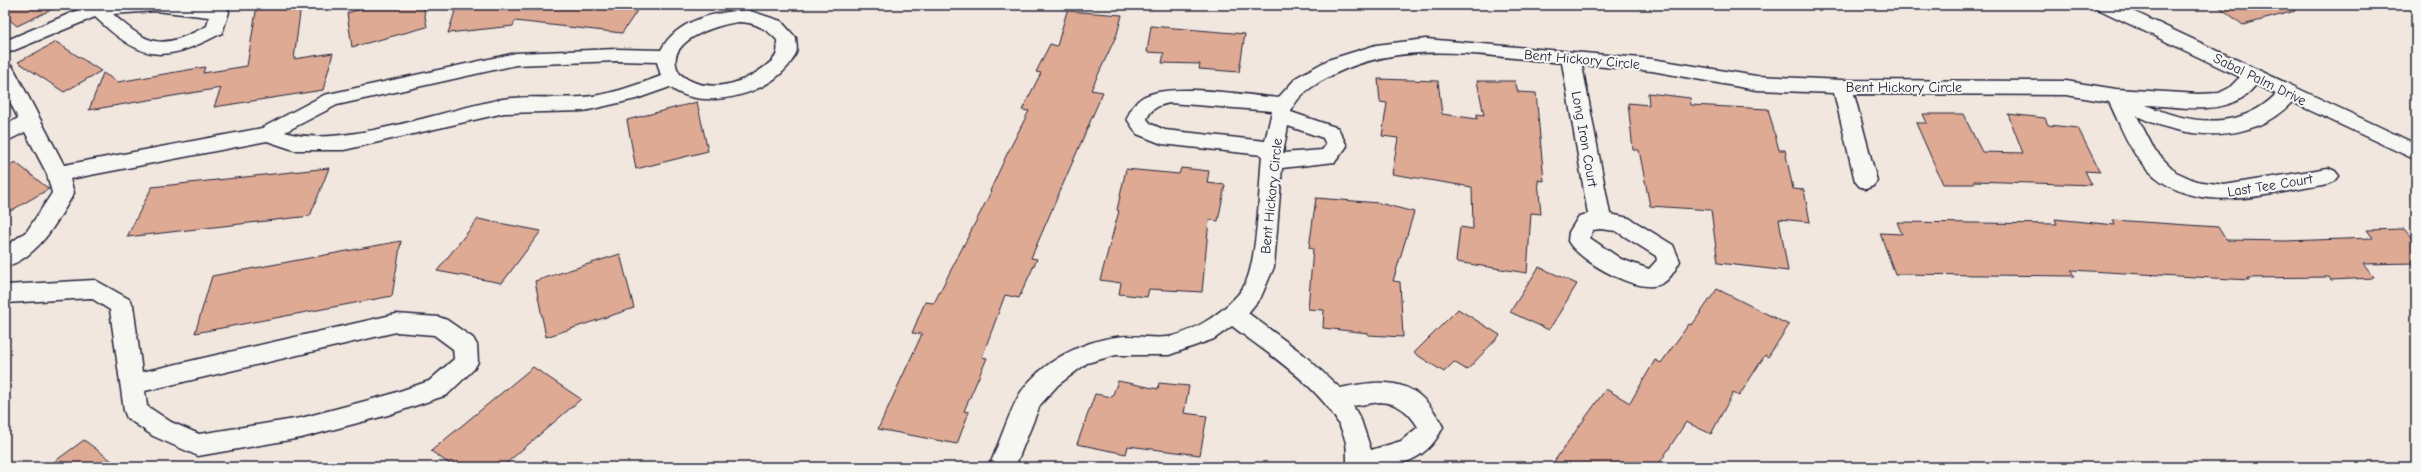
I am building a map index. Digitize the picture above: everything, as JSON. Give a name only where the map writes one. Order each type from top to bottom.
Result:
[{"type":"street","points":[[5,48],[97,9],[156,5],[220,12],[215,29],[192,41],[164,50],[147,48],[128,38],[97,9]]},
{"type":"street","name":"Sabal Palm Drive","points":[[2105,5],[2416,153]]},
{"type":"street","points":[[747,16],[765,20],[779,27],[787,38],[788,50],[783,62],[778,68],[757,83],[738,90],[718,93],[699,92],[683,88],[672,79],[666,68],[667,56],[674,43],[688,31],[706,22],[726,17],[747,16]]},
{"type":"street","name":"Bent Hickory Circle","points":[[1002,467],[1030,399],[1049,378],[1080,356],[1116,346],[1169,346],[1206,332],[1233,314],[1253,291],[1263,267],[1272,155],[1282,111],[1304,82],[1335,65],[1376,51],[1426,45],[1652,65],[1756,83],[1842,87],[2066,88],[2116,96],[2199,101],[2222,100],[2236,93],[2253,76]]},
{"type":"street","points":[[58,174],[268,134],[287,122],[331,100],[516,59],[617,54],[667,56]]},
{"type":"street","name":"Long Iron Court","points":[[1570,57],[1600,221]]},
{"type":"street","points":[[5,71],[29,121],[58,174],[63,193],[35,237],[5,259]]},
{"type":"street","points":[[268,134],[294,143],[344,144],[504,106],[584,104],[636,92],[672,79]]},
{"type":"street","points":[[1842,87],[1866,181]]},
{"type":"street","name":"Bent Hickory Circle","points":[[2116,96],[2138,110],[2195,128],[2233,126],[2262,117],[2289,93]]},
{"type":"street","points":[[1170,96],[1282,111],[1331,133],[1337,146],[1328,157],[1272,155],[1162,137],[1144,129],[1137,119],[1141,108],[1151,100],[1170,96]]},
{"type":"street","name":"Last Tee Court","points":[[2116,96],[2147,156],[2170,177],[2192,188],[2224,193],[2328,176]]},
{"type":"street","points":[[5,135],[29,121]]},
{"type":"street","points":[[5,294],[95,289],[121,305],[136,411],[162,429],[198,445],[301,428],[388,405],[438,388],[466,362],[465,345],[439,326],[396,323],[133,384]]},
{"type":"street","points":[[1233,314],[1305,370],[1336,399],[1352,426],[1361,457],[1360,464],[1395,457],[1424,440],[1431,427],[1422,409],[1407,396],[1389,392],[1336,399]]},
{"type":"path","points":[[1704,5],[1770,7],[1781,5]]},
{"type":"building","points":[[5,5],[61,5],[17,26],[5,16]]},
{"type":"building","points":[[257,5],[301,5],[294,59],[333,53],[323,90],[214,107],[221,88],[89,110],[103,73],[118,82],[205,67],[203,73],[247,66]]},
{"type":"building","points":[[376,5],[423,5],[427,27],[352,47],[347,13]]},
{"type":"building","points":[[457,5],[641,5],[622,33],[515,21],[513,26],[448,33]]},
{"type":"building","points":[[2217,5],[2294,5],[2295,11],[2243,25]]},
{"type":"building","points":[[1067,11],[1122,15],[1117,34],[1091,90],[1103,92],[1031,258],[1037,259],[1019,298],[1005,295],[982,357],[987,358],[964,411],[969,412],[957,444],[878,429],[922,334],[912,333],[925,302],[934,303],[991,192],[990,191],[1006,156],[1029,111],[1022,110],[1041,73],[1036,72],[1050,44],[1057,46]]},
{"type":"building","points":[[1151,26],[1245,34],[1239,72],[1199,69],[1200,64],[1162,63],[1164,53],[1147,52]]},
{"type":"building","points":[[56,42],[101,71],[64,92],[18,62]]},
{"type":"building","points":[[1378,79],[1438,81],[1442,114],[1477,119],[1477,114],[1484,115],[1477,81],[1515,81],[1518,92],[1536,93],[1544,181],[1538,180],[1541,214],[1531,213],[1527,273],[1456,262],[1460,227],[1473,229],[1472,187],[1392,174],[1398,138],[1382,136],[1387,103],[1380,102]]},
{"type":"building","points":[[1648,93],[1690,98],[1691,105],[1768,109],[1779,150],[1785,150],[1793,189],[1804,190],[1810,222],[1779,219],[1788,271],[1718,263],[1711,210],[1650,206],[1639,150],[1633,150],[1628,103],[1649,105]]},
{"type":"building","points":[[697,102],[708,151],[636,169],[627,120]]},
{"type":"building","points":[[1923,114],[1963,114],[1982,152],[2023,153],[2008,114],[2045,118],[2048,125],[2078,128],[2100,172],[2085,171],[2092,185],[1974,181],[1974,184],[1943,184],[1916,123],[1927,123]]},
{"type":"building","points":[[15,162],[49,189],[5,214],[5,168]]},
{"type":"building","points":[[329,168],[310,216],[127,237],[152,187]]},
{"type":"building","points":[[1181,168],[1209,171],[1207,183],[1225,185],[1218,221],[1209,220],[1202,292],[1149,289],[1147,297],[1119,294],[1121,283],[1100,280],[1119,211],[1117,210],[1126,169],[1179,174]]},
{"type":"building","points":[[1316,198],[1379,203],[1414,212],[1393,281],[1400,282],[1403,337],[1368,335],[1368,333],[1323,328],[1324,310],[1308,309],[1313,249],[1309,248]]},
{"type":"building","points":[[478,219],[541,231],[502,283],[437,271]]},
{"type":"building","points":[[2055,219],[2115,225],[2113,220],[2218,227],[2226,240],[2285,241],[2373,238],[2367,230],[2404,229],[2416,243],[2416,263],[2363,264],[2374,278],[2331,280],[2329,277],[2247,278],[2249,280],[2071,270],[2074,276],[1895,274],[1880,233],[1902,234],[1897,222],[2057,224]]},
{"type":"building","points":[[401,241],[392,296],[195,333],[212,276]]},
{"type":"building","points":[[620,254],[634,308],[546,337],[535,281]]},
{"type":"building","points":[[1539,267],[1577,284],[1549,330],[1510,312]]},
{"type":"building","points":[[1717,289],[1789,325],[1768,357],[1765,355],[1739,396],[1733,393],[1711,434],[1686,422],[1657,467],[1550,467],[1606,389],[1630,403],[1655,360],[1661,363],[1689,324],[1692,325]]},
{"type":"building","points":[[1458,309],[1500,335],[1467,370],[1454,362],[1444,372],[1414,353]]},
{"type":"building","points":[[533,367],[581,399],[502,467],[454,467],[431,451]]},
{"type":"building","points":[[1118,381],[1158,389],[1159,383],[1189,386],[1184,413],[1207,416],[1200,455],[1128,446],[1126,454],[1077,444],[1095,394],[1112,397]]},
{"type":"building","points":[[84,440],[120,467],[47,467]]}]
